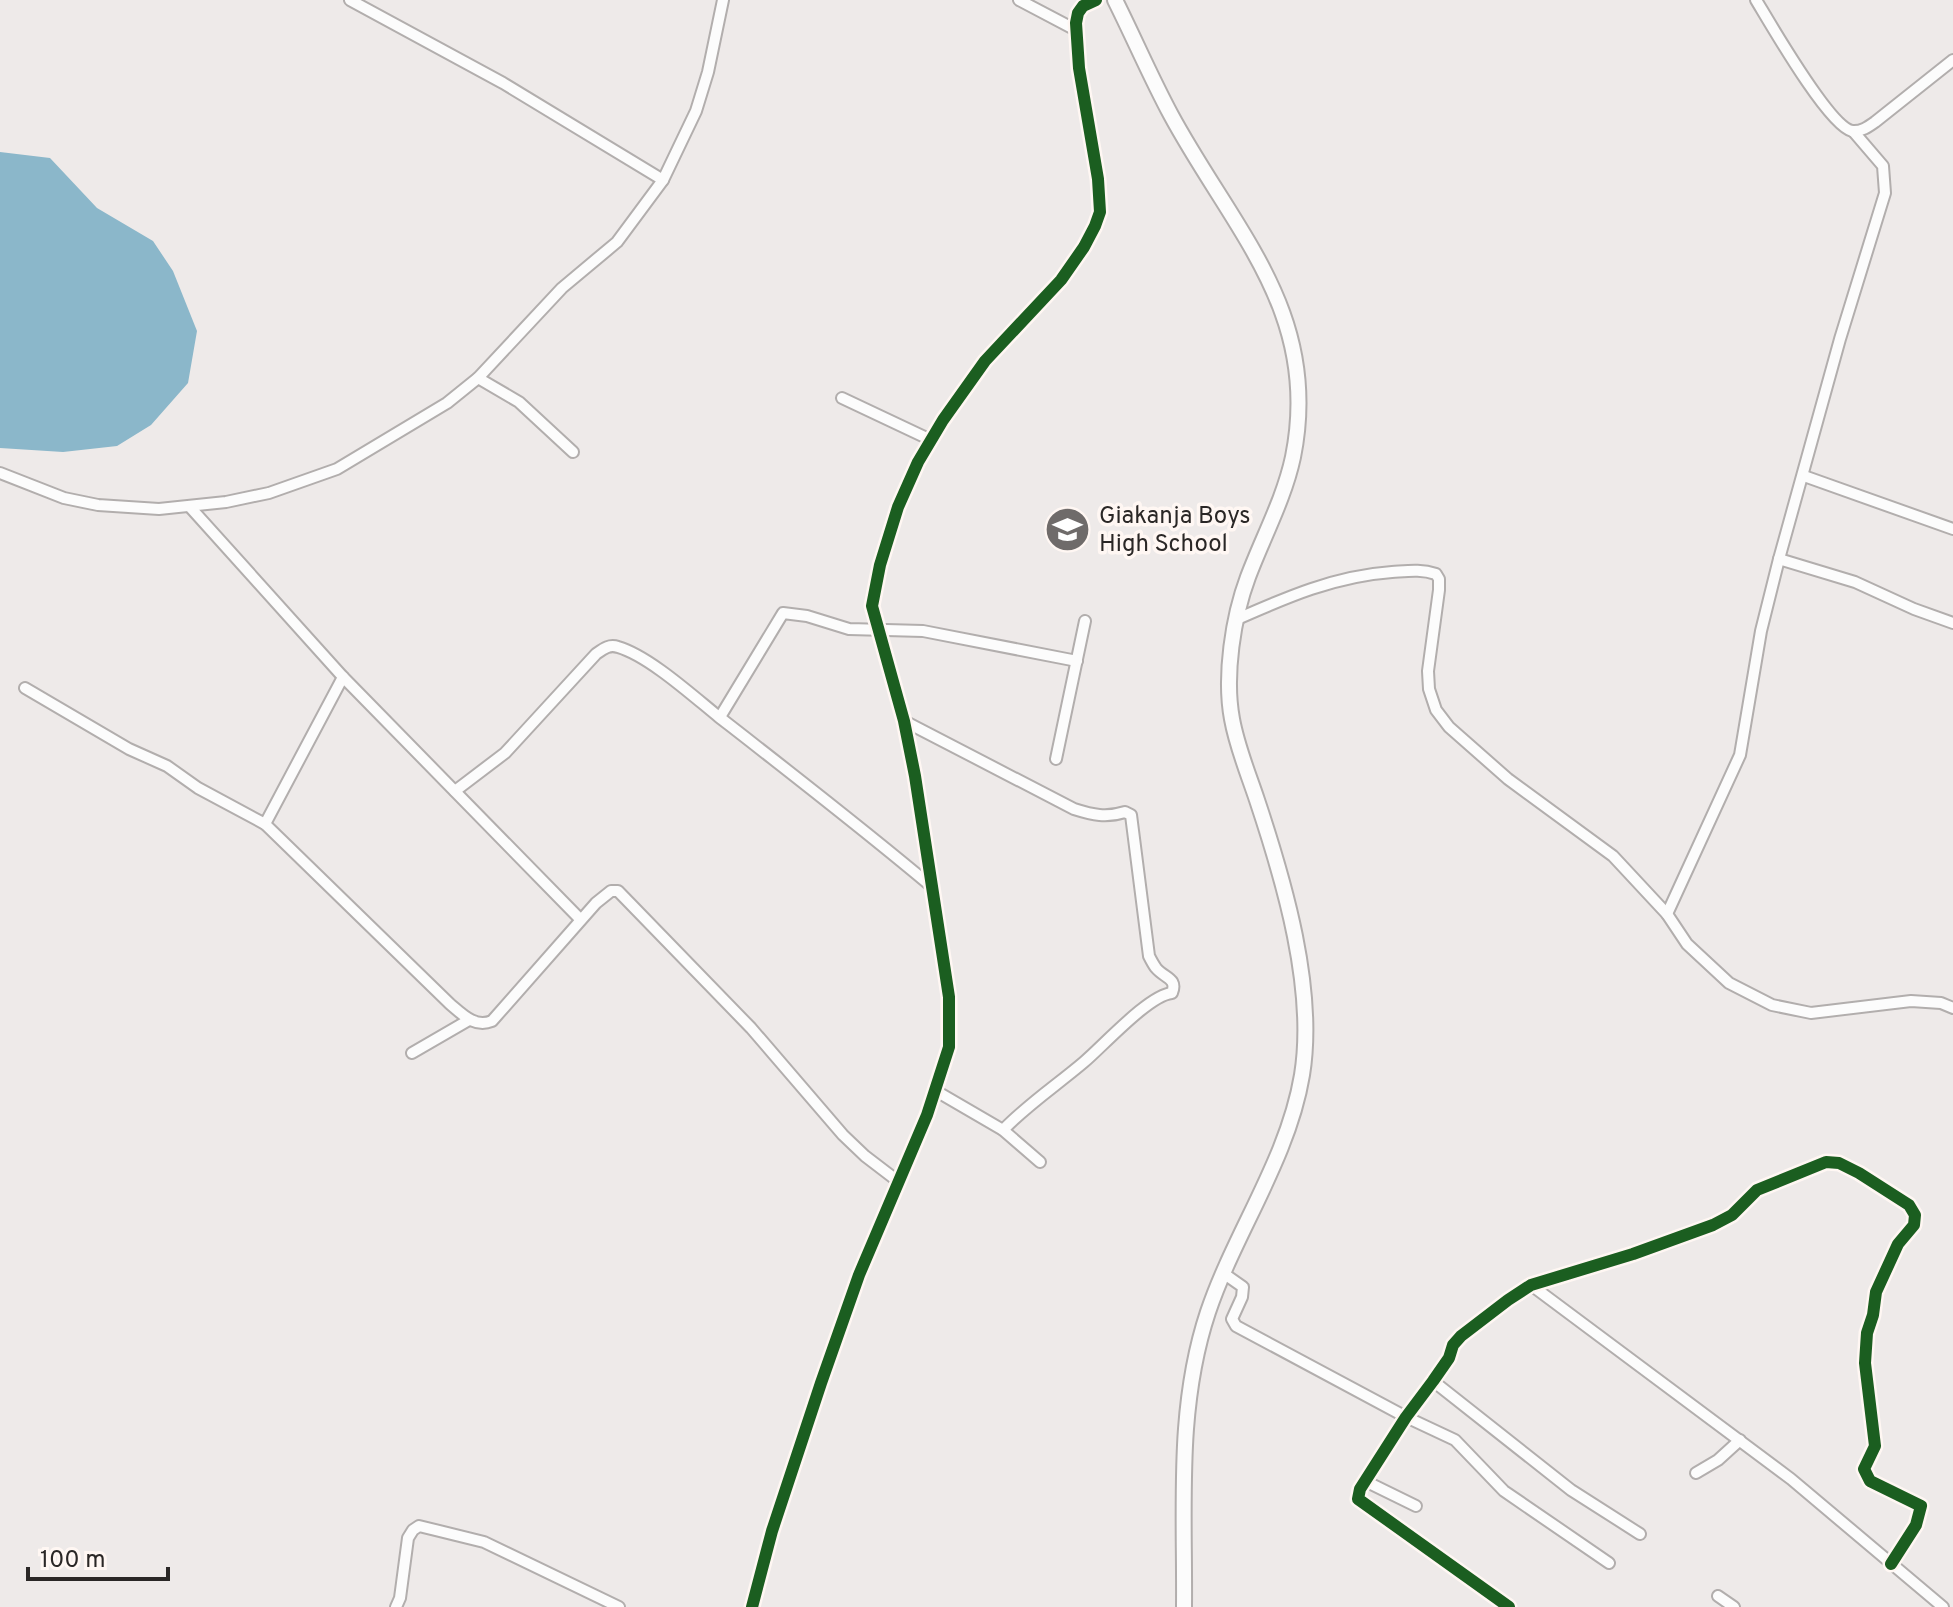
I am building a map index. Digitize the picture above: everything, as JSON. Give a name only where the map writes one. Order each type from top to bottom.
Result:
[{"type":"main road","points":[[1115,0],[1171,115],[1264,268],[1288,329],[1300,392],[1292,460],[1235,620],[1230,688],[1232,717],[1282,882],[1301,975],[1305,1007],[1302,1075],[1281,1145],[1223,1273],[1205,1324],[1187,1401],[1183,1463],[1184,1607]]},
{"type":"street","points":[[350,0],[503,83],[663,180]]},
{"type":"street","points":[[0,473],[64,498],[98,505],[159,509],[190,507],[269,493],[337,469],[447,403],[478,378],[562,288],[617,242],[663,180],[696,111],[708,72],[723,0]]},
{"type":"street","points":[[1019,0],[1076,30]]},
{"type":"street","points":[[752,1607],[772,1531],[821,1383],[859,1275],[936,1091],[949,1047],[950,1020],[915,776],[904,721],[872,606],[885,544],[898,507],[931,440],[962,390],[1061,280],[1095,226],[1100,212],[1098,179],[1079,68],[1076,30],[1078,13],[1083,6],[1096,0]]},
{"type":"street","points":[[1667,914],[1740,755],[1761,631],[1779,559],[1840,339],[1885,193],[1883,166],[1853,131],[1838,122],[1792,59],[1756,0]]},
{"type":"street","points":[[1853,131],[1875,122],[1953,60]]},
{"type":"street","points":[[478,378],[519,402],[573,452]]},
{"type":"street","points":[[842,398],[931,440]]},
{"type":"street","points":[[1804,476],[1953,529]]},
{"type":"street","points":[[190,507],[343,677],[580,919]]},
{"type":"street","points":[[1779,559],[1855,582],[1953,623]]},
{"type":"street","points":[[1235,620],[1302,591],[1345,578],[1423,570],[1436,574],[1439,590],[1428,671],[1429,689],[1436,710],[1449,727],[1508,779],[1613,856],[1667,914],[1687,944],[1711,968],[1729,983],[1772,1005],[1811,1013],[1924,1001],[1953,1008]]},
{"type":"street","points":[[720,717],[783,613],[807,616],[849,629],[923,631],[1077,661]]},
{"type":"street","points":[[1056,759],[1085,621]]},
{"type":"street","points":[[455,791],[505,753],[596,654],[611,646],[631,652],[720,717],[816,790],[931,886]]},
{"type":"street","points":[[265,824],[343,677]]},
{"type":"street","points":[[25,688],[265,824],[469,1020],[481,1024],[492,1021],[580,919],[611,891],[621,893],[661,939],[751,1028],[843,1135],[899,1182]]},
{"type":"street","points":[[904,721],[1074,809],[1101,816],[1125,812],[1131,815],[1149,956],[1157,970],[1175,985],[1172,993],[1164,994],[1129,1019],[1068,1075],[1026,1106],[1003,1130]]},
{"type":"street","points":[[412,1053],[469,1020]]},
{"type":"street","points":[[936,1091],[1003,1130],[1040,1162]]},
{"type":"street","points":[[1509,1607],[1361,1504],[1358,1495],[1461,1336],[1531,1285],[1633,1254],[1713,1225],[1732,1215],[1757,1190],[1826,1162],[1839,1163],[1909,1205],[1915,1215],[1914,1225],[1898,1244],[1876,1292],[1865,1349],[1875,1446],[1864,1469],[1866,1476],[1870,1481],[1921,1506],[1916,1525],[1891,1564]]},
{"type":"street","points":[[1223,1273],[1243,1287],[1232,1319],[1236,1326],[1455,1440],[1504,1491],[1609,1563]]},
{"type":"street","points":[[1531,1285],[1740,1440],[1943,1607]]},
{"type":"street","points":[[1433,1381],[1571,1490],[1640,1534]]},
{"type":"street","points":[[1696,1473],[1718,1460],[1740,1440]]},
{"type":"street","points":[[1365,1481],[1416,1506]]},
{"type":"street","points":[[396,1607],[408,1538],[419,1526],[484,1542],[619,1607]]},
{"type":"street","points":[[1718,1596],[1734,1607]]},
{"type":"water","points":[[0,152],[50,158],[97,208],[153,241],[173,271],[197,331],[188,383],[151,425],[117,446],[63,452],[0,448]]},
{"type":"cycle path","points":[[752,1607],[772,1531],[821,1383],[859,1275],[927,1115],[949,1047],[949,997],[915,776],[904,721],[872,606],[880,565],[898,507],[918,462],[943,420],[985,361],[1061,280],[1095,226],[1100,212],[1098,179],[1079,68],[1076,23],[1083,6],[1096,0]]},
{"type":"cycle path","points":[[1509,1607],[1358,1499],[1360,1489],[1406,1417],[1449,1358],[1453,1345],[1531,1285],[1633,1254],[1713,1225],[1732,1215],[1757,1190],[1826,1162],[1839,1163],[1859,1173],[1909,1205],[1915,1215],[1914,1225],[1898,1244],[1876,1292],[1867,1333],[1865,1363],[1875,1446],[1864,1469],[1870,1481],[1921,1506],[1916,1525],[1891,1564]]},
{"type":"place","name":"Giakanja Boys High School","points":[[1068,529]]}]
